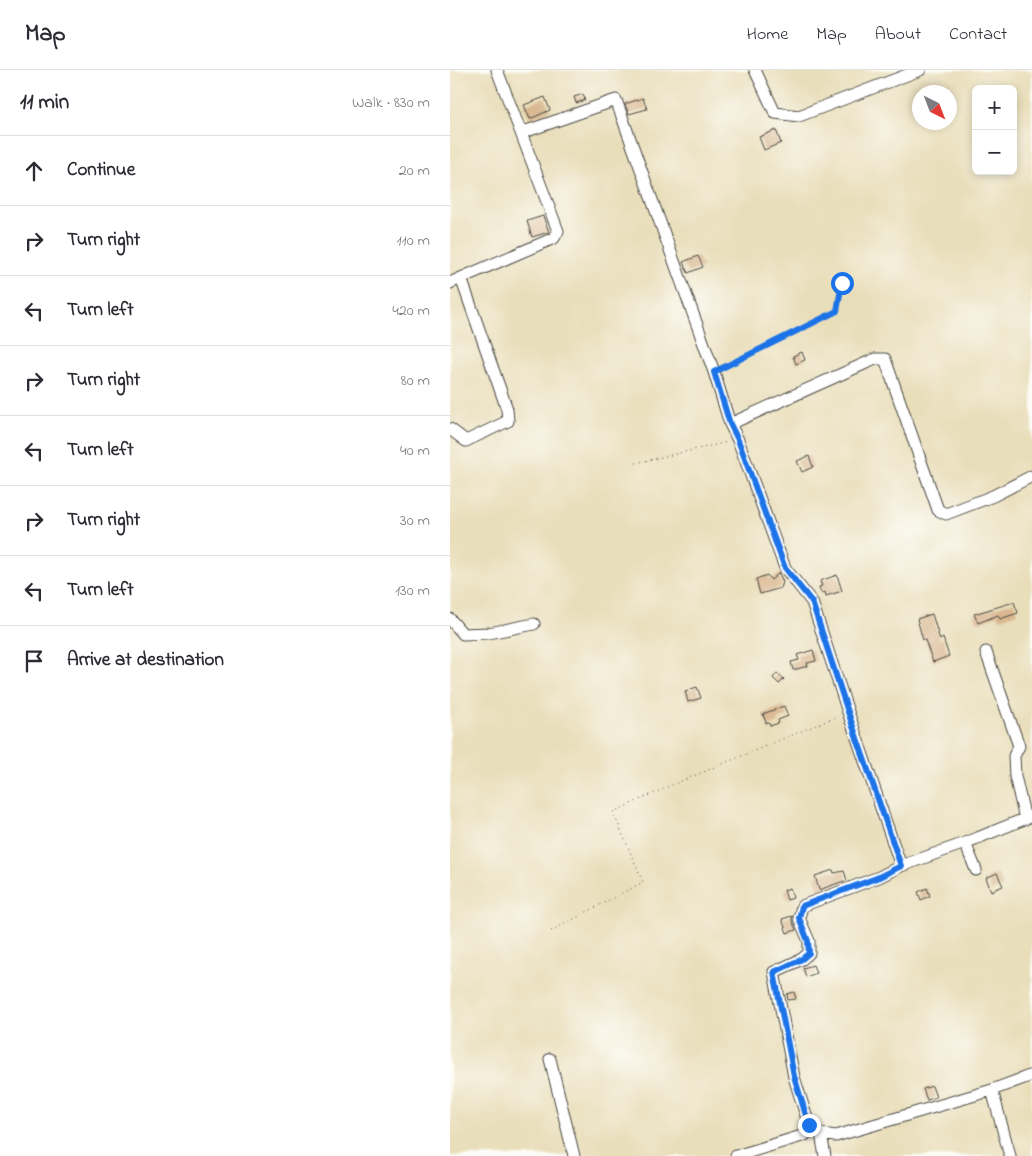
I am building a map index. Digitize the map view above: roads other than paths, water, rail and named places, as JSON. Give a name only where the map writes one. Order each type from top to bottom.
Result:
[{"type":"street","points":[[450,283],[554,238],[558,231],[497,70]]},
{"type":"street","points":[[755,70],[775,113],[799,116],[920,70]]},
{"type":"street","points":[[522,133],[616,100],[714,372],[730,424],[738,440],[785,568],[812,602],[901,866]]},
{"type":"street","points":[[450,429],[466,441],[508,421],[507,409],[461,278]]},
{"type":"street","points":[[730,424],[875,359],[885,359],[938,510],[946,514],[994,496],[1032,476]]},
{"type":"street","points":[[450,619],[462,634],[489,632],[534,624]]},
{"type":"street","points":[[986,652],[1019,746],[1014,756],[1016,776],[1029,818],[901,866],[879,877],[802,906],[799,918],[808,941],[809,953],[802,959],[774,972],[794,1076],[809,1125],[820,1134],[836,1136],[992,1090],[1032,1075]]},
{"type":"street","points":[[965,842],[976,870]]},
{"type":"street","points":[[550,1059],[574,1156]]},
{"type":"street","points":[[992,1090],[1010,1156]]},
{"type":"street","points":[[736,1156],[805,1135],[809,1125]]},
{"type":"street","points":[[820,1134],[826,1156]]}]
